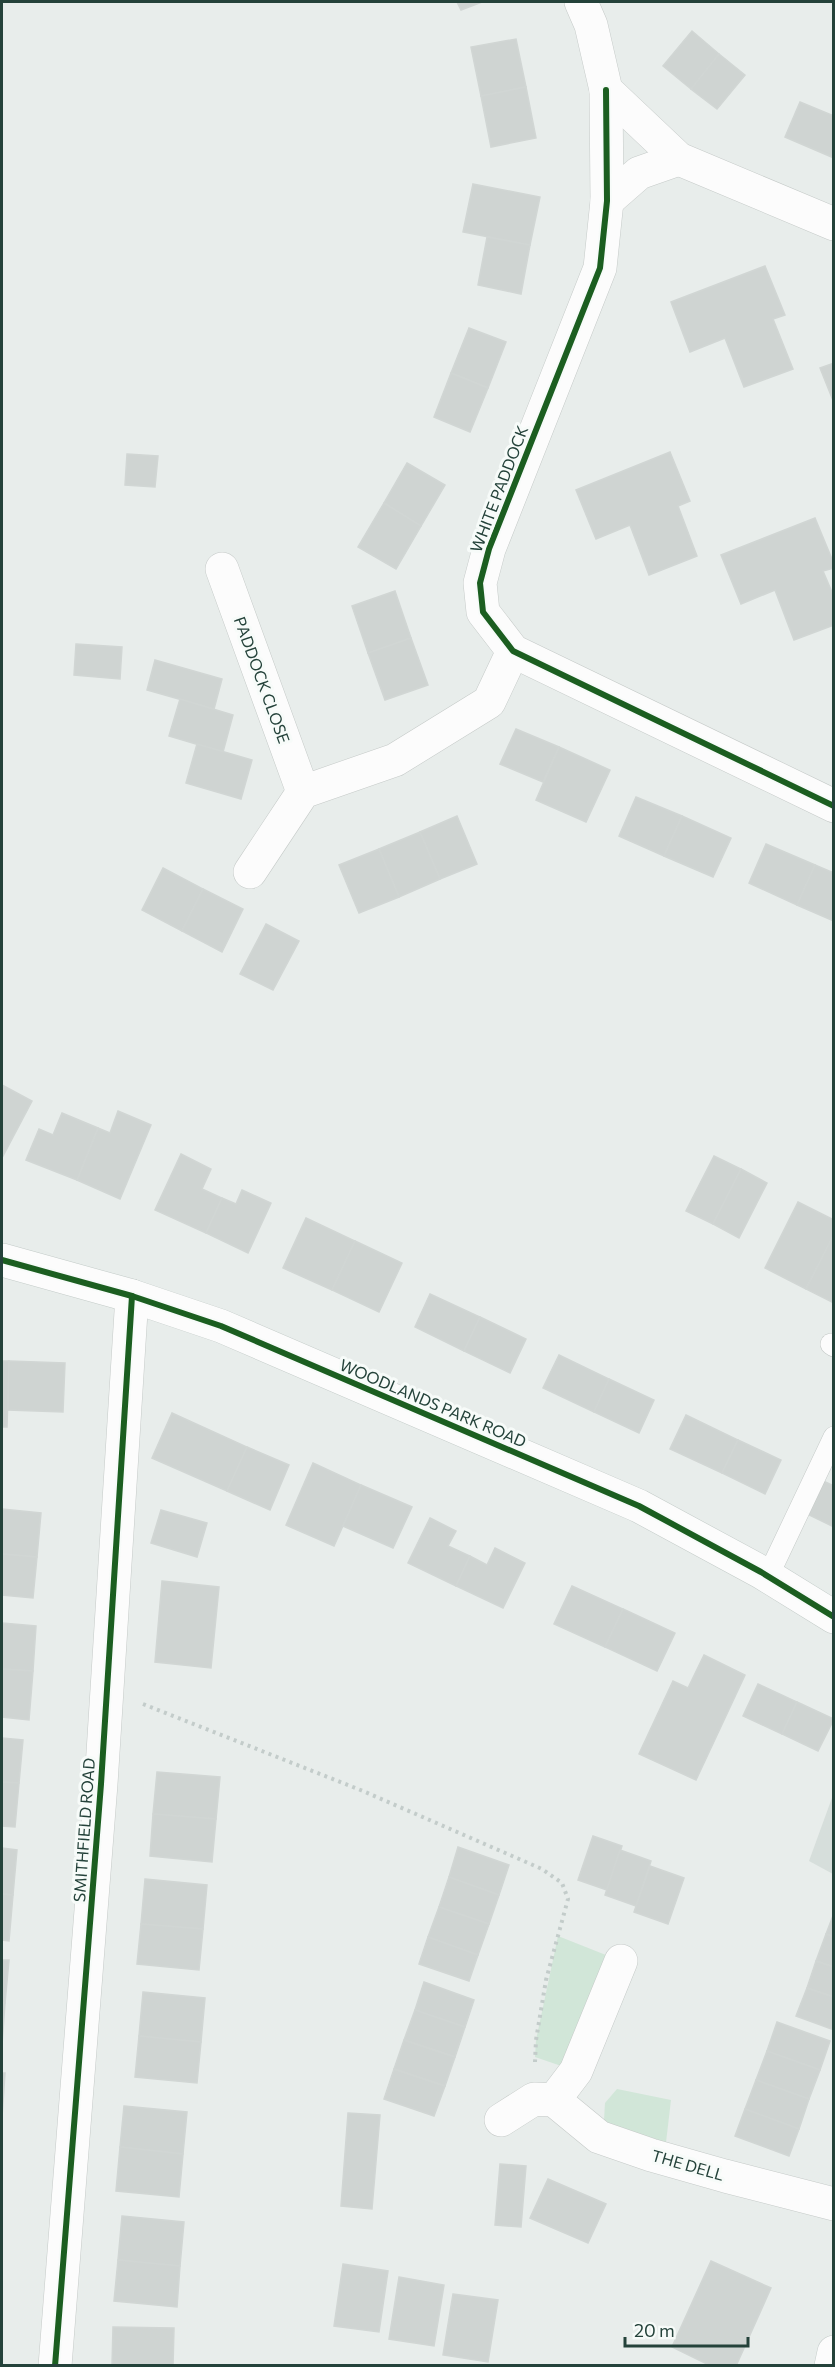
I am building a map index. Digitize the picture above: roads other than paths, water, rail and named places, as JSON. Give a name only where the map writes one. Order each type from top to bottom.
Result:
[{"type":"street","name":"WHITE PADDOCK","points":[[581,2],[591,25],[606,90],[607,201],[600,268],[489,549],[480,583],[483,612],[513,651],[834,806]]},
{"type":"street","points":[[606,90],[679,159],[834,224]]},
{"type":"street","points":[[607,201],[639,173],[679,159]]},
{"type":"street","name":"PADDOCK CLOSE","points":[[222,569],[303,792]]},
{"type":"street","points":[[250,872],[303,792],[395,760],[489,702],[513,651]]},
{"type":"street","name":"WOODLANDS PARK ROAD","points":[[2,1260],[132,1296],[221,1326],[639,1506],[768,1576],[834,1617]]},
{"type":"street","name":"SMITHFIELD ROAD","points":[[55,2366],[107,1690],[132,1296]]},
{"type":"street","points":[[501,2120],[544,2100],[576,2072],[621,1961]]},
{"type":"street","name":"THE DELL","points":[[544,2100],[599,2137],[662,2158],[834,2204]]},
{"type":"street","points":[[831,2366],[834,2352]]},
{"type":"lane","points":[[768,1576],[834,1437]]}]
